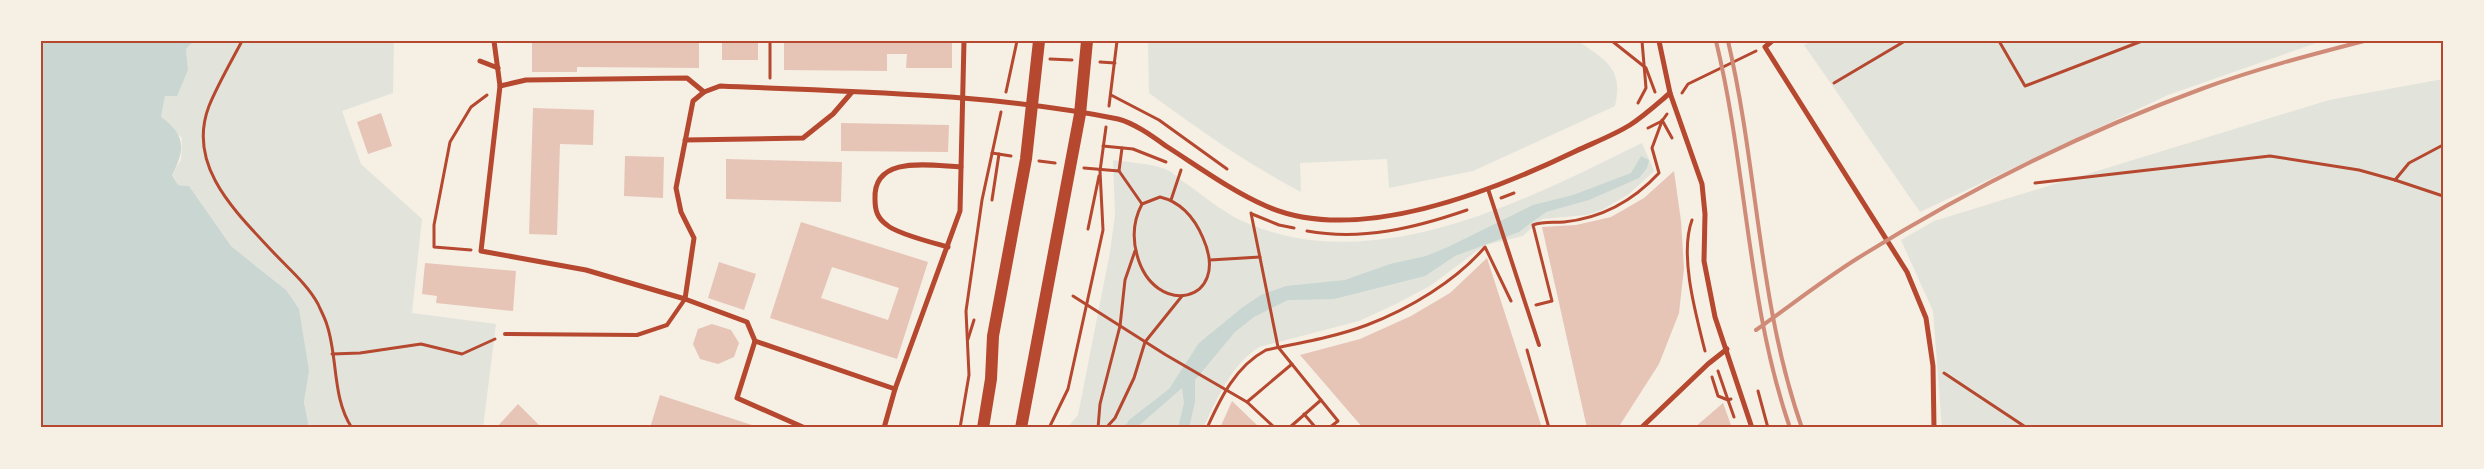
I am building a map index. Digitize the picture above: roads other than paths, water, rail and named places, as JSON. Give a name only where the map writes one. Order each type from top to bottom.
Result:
[{"type":"main road","points":[[983,428],[991,379],[993,336],[1026,159],[1039,41]]},
{"type":"main road","points":[[1022,428],[1080,114],[1088,41]]},
{"type":"street","points":[[494,41],[500,86],[481,251],[586,270],[685,299],[747,322],[755,341],[737,398],[805,428]]},
{"type":"street","points":[[884,428],[895,389],[960,211],[964,41]]},
{"type":"street","points":[[1659,41],[1670,93],[1702,184],[1705,214],[1704,261],[1715,317],[1752,428]]},
{"type":"street","points":[[1772,41],[1766,47],[1907,272],[1926,318],[1933,366],[1934,428]]},
{"type":"street","points":[[480,61],[498,68]]},
{"type":"street","points":[[500,86],[526,80],[687,78],[704,92]]},
{"type":"street","points":[[685,299],[694,238],[681,212],[676,188],[693,101],[704,92],[720,86],[963,98],[1124,121],[1240,193],[1269,207],[1306,216],[1356,220],[1391,215],[1488,189],[1535,171],[1630,125],[1670,93]]},
{"type":"street","points":[[685,140],[804,138],[833,114],[852,92]]},
{"type":"street","points":[[948,248],[887,226],[876,212],[875,192],[881,176],[890,168],[905,166],[961,167]]},
{"type":"street","points":[[755,341],[895,389]]},
{"type":"street","points":[[1641,428],[1708,364],[1726,350]]},
{"type":"lane","points":[[1488,189],[1539,345]]},
{"type":"lane","points":[[505,334],[637,335],[667,325],[685,299]]},
{"type":"railway","points":[[1716,41],[1735,138],[1765,333],[1776,381],[1790,428]]},
{"type":"railway","points":[[1728,41],[1738,89],[1776,333],[1787,381],[1802,428]]},
{"type":"railway","points":[[1756,330],[1845,266],[1899,233],[1983,186],[2070,143],[2159,105],[2224,81],[2364,41]]}]
